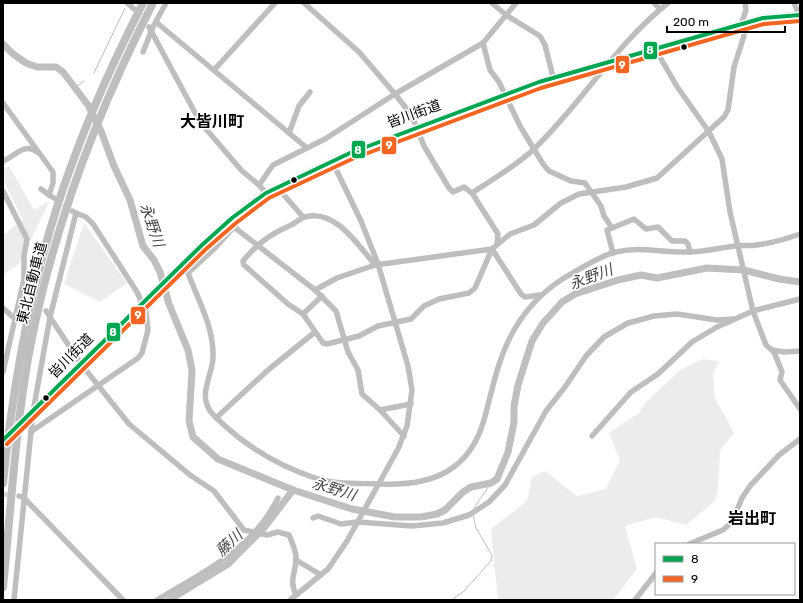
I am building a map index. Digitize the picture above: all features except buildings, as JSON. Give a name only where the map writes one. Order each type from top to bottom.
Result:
[{"type":"highway","name":"東北自動車道","points":[[3,483],[7,440],[26,322],[44,252],[64,185],[98,98],[143,3]]},
{"type":"highway","name":"東北自動車道","points":[[3,587],[18,431],[23,418],[35,323],[71,194],[103,108],[131,46],[153,3]]},
{"type":"main road","name":"皆川街道","points":[[23,418],[33,412],[183,263],[232,218],[266,193],[277,187],[332,161],[416,127],[553,77],[656,50],[762,18],[800,15]]},
{"type":"street","points":[[143,52],[150,29],[156,22],[166,3]]},
{"type":"street","points":[[214,70],[275,3]]},
{"type":"street","points":[[304,3],[359,52],[396,94],[412,116],[424,146],[449,188],[453,192],[464,187],[472,193],[498,234],[497,244]]},
{"type":"street","points":[[492,3],[506,16],[540,36],[545,45],[553,77]]},
{"type":"street","points":[[259,185],[273,165],[325,139],[396,94],[483,43],[516,3]]},
{"type":"street","points":[[654,3],[660,9]]},
{"type":"street","points":[[472,193],[533,149],[610,62],[634,32],[668,3]]},
{"type":"street","points":[[377,264],[342,228],[317,215],[303,217],[299,221],[276,232],[256,245],[243,261],[244,265],[288,304],[303,314],[323,343],[327,344],[359,336],[378,326],[411,319],[424,306],[439,299],[469,293],[475,288],[492,249],[510,234],[534,225],[561,203],[579,194],[626,187],[656,178],[724,117],[728,110],[734,67],[744,36],[741,25],[746,10],[745,3]]},
{"type":"street","points":[[794,3],[800,15]]},
{"type":"street","points":[[156,22],[307,148]]},
{"type":"street","points":[[150,29],[200,122],[242,171],[266,193]]},
{"type":"street","points":[[483,43],[490,70],[499,82],[504,95],[533,149],[549,171],[571,181],[585,183],[601,206],[604,216],[612,228]]},
{"type":"street","points":[[656,50],[676,84],[709,132],[722,159],[737,246],[753,311],[766,345],[772,350],[782,372],[780,380],[800,409]]},
{"type":"street","points":[[289,133],[299,106],[310,92]]},
{"type":"street","points":[[3,103],[53,172],[51,196],[41,189]]},
{"type":"street","points":[[3,161],[25,148],[30,147],[39,153]]},
{"type":"street","points":[[290,600],[321,575],[340,553],[359,521],[404,436],[411,404],[412,390],[409,372],[377,264],[361,221],[332,161]]},
{"type":"street","points":[[277,187],[303,217]]},
{"type":"street","points":[[3,191],[26,234],[24,278],[3,372]]},
{"type":"street","points":[[14,600],[22,497],[32,431],[33,412],[50,317],[74,212],[86,217],[93,224],[143,302],[148,330],[142,353],[138,358],[32,431]]},
{"type":"street","points":[[232,218],[234,227],[315,290],[336,311],[348,352],[358,370],[362,394],[380,410],[404,436]]},
{"type":"street","points":[[613,252],[607,230],[634,219],[646,229],[658,227],[672,241],[685,241],[688,244],[690,252]]},
{"type":"street","points":[[188,273],[215,248],[234,227]]},
{"type":"street","points":[[183,263],[212,336],[214,359],[206,398],[209,410],[216,418],[246,444],[266,458],[301,473],[334,483],[378,486],[409,485],[430,480],[446,472],[472,449],[483,422],[502,355],[521,318],[540,295],[565,278],[613,252],[651,249],[690,252],[771,243],[800,234]]},
{"type":"street","points":[[315,290],[337,278],[377,264],[492,249]]},
{"type":"street","points":[[492,249],[521,294],[526,297],[540,295]]},
{"type":"street","points":[[24,278],[28,284]]},
{"type":"street","points":[[303,314],[322,296]]},
{"type":"street","points":[[592,436],[631,392],[658,374],[692,342],[733,319],[753,311],[800,299]]},
{"type":"street","points":[[3,308],[14,318]]},
{"type":"street","points":[[46,311],[81,364],[128,424],[190,475],[214,491],[244,530],[266,535],[278,532],[289,535],[296,560],[292,575],[293,588],[296,595]]},
{"type":"street","points":[[313,518],[318,516],[341,524],[359,521],[412,526],[443,523],[469,515],[489,502],[512,475],[542,416],[598,341],[616,329],[637,320],[667,314],[717,320],[733,319]]},
{"type":"street","points":[[216,418],[268,370],[315,332]]},
{"type":"street","points":[[772,350],[784,352],[800,351]]},
{"type":"street","points":[[380,410],[411,404]]},
{"type":"street","points":[[691,543],[723,530],[732,522],[742,498],[750,486],[779,455],[800,439]]},
{"type":"street","points":[[22,497],[123,600]]},
{"type":"street","points":[[157,600],[231,556],[270,514],[278,498]]},
{"type":"street","points":[[296,560],[321,575]]},
{"type":"street","points":[[635,600],[655,574]]},
{"type":"shaded area","points":[[9,166],[34,210],[50,200],[19,264],[3,275],[3,235],[23,220],[3,179],[3,170]]},
{"type":"shaded area","points":[[84,223],[127,283],[100,302],[64,284]]},
{"type":"shaded area","points":[[703,359],[719,361],[713,373],[715,398],[734,433],[720,450],[718,489],[715,501],[686,525],[656,517],[625,526],[637,569],[613,600],[498,600],[491,529],[527,501],[532,477],[545,471],[577,496],[606,489],[620,460],[609,433],[639,413],[645,403],[680,370]]},
{"type":"waterway","points":[[94,73],[125,8]]},
{"type":"waterway","name":"永野川","points":[[3,44],[13,54],[26,63],[37,67],[56,67],[63,72],[88,105],[101,131],[114,166],[130,200],[143,246],[154,260],[160,272],[169,304],[188,350],[192,370],[189,421],[193,437],[218,459],[293,490],[352,509],[395,517],[421,517],[437,514],[445,510],[463,492],[471,487],[491,483],[497,479],[508,452],[514,422],[514,406],[518,385],[532,341],[543,323],[562,302],[575,294],[618,280],[641,275],[657,278],[707,268],[744,270],[779,279],[800,282]]},
{"type":"waterway","points":[[75,88],[84,81]]},
{"type":"waterway","points":[[474,508],[491,483]]},
{"type":"waterway","name":"藤川","points":[[169,600],[228,564],[264,528],[293,490]]},
{"type":"waterway","points":[[451,600],[463,592],[491,561],[492,555],[476,528],[473,515]]},
{"type":"tunnel","points":[[28,284],[35,293]]},
{"type":"tunnel","points":[[3,440],[27,417]]},
{"type":"tunnel","points":[[3,494],[15,496]]},
{"type":"transit line","name":"8","points":[[3,440],[202,245],[232,218],[266,193],[350,153],[539,82],[763,18],[800,15]]},
{"type":"transit line","name":"9","points":[[7,444],[206,249],[236,223],[269,198],[352,159],[541,88],[764,24],[800,21]]},
{"type":"district","name":"大皆川町","points":[[212,121]]},
{"type":"district","name":"岩出町","points":[[752,518]]}]
